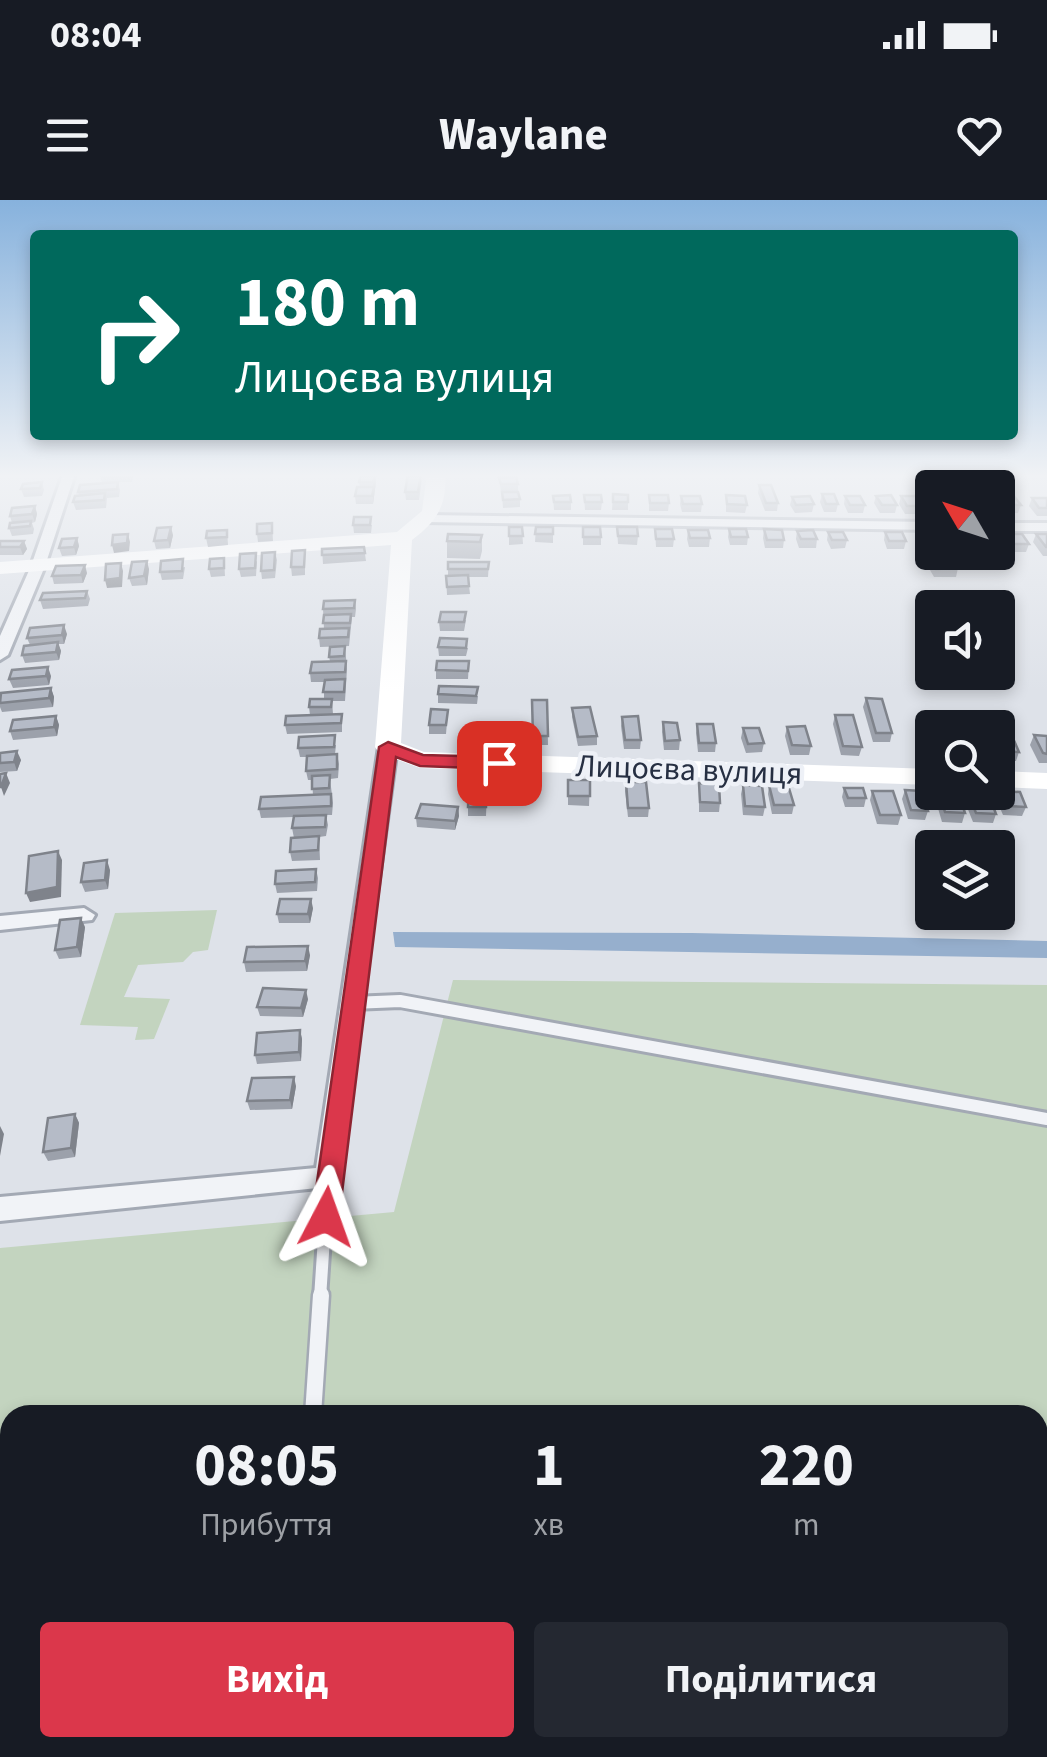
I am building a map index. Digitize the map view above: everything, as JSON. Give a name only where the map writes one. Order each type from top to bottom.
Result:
[{"type":"street","points":[[0,655],[45,547]]},
{"type":"street","points":[[0,568],[289,547]]},
{"type":"street","points":[[0,1208],[328,1178],[388,747],[401,547]]},
{"type":"street","name":"Лицоєва вулиця","points":[[388,747],[420,760],[915,776]]},
{"type":"street","points":[[1015,779],[1047,780]]},
{"type":"street","points":[[0,923],[84,915]]},
{"type":"lane","points":[[352,1003],[400,1000],[1047,1119]]},
{"type":"lane","points":[[314,1405],[328,1178]]},
{"type":"green space","points":[[217,910],[208,950],[193,952],[183,962],[138,965],[124,997],[170,999],[154,1039],[135,1040],[138,1027],[80,1025],[115,913]]},
{"type":"green space","points":[[453,980],[1047,985],[1047,1405],[0,1405],[0,1248],[394,1212]]},
{"type":"water","points":[[393,932],[692,933],[1047,941],[1047,958],[395,947]]},
{"type":"building","points":[[364,547],[365,553],[322,555],[322,549]]},
{"type":"building","points":[[305,550],[304,567],[291,567],[292,551]]},
{"type":"building","points":[[275,552],[274,570],[261,571],[262,553]]},
{"type":"building","points":[[256,553],[255,568],[239,569],[240,554]]},
{"type":"building","points":[[224,558],[224,568],[209,569],[210,559]]},
{"type":"building","points":[[183,559],[182,571],[160,572],[161,561]]},
{"type":"building","points":[[147,561],[144,576],[129,578],[132,562]]},
{"type":"building","points":[[448,562],[489,562],[488,569],[448,569]]},
{"type":"building","points":[[121,563],[120,578],[105,580],[106,564]]},
{"type":"building","points":[[85,565],[81,575],[52,576],[56,566]]},
{"type":"building","points":[[468,575],[469,586],[447,587],[446,576]]},
{"type":"building","points":[[87,591],[85,598],[40,600],[43,593]]},
{"type":"building","points":[[355,600],[354,608],[323,609],[324,601]]},
{"type":"building","points":[[441,612],[466,612],[464,622],[439,622]]},
{"type":"building","points":[[351,614],[350,623],[323,623],[324,615]]},
{"type":"building","points":[[64,625],[62,635],[27,638],[30,628]]},
{"type":"building","points":[[349,628],[348,637],[319,638],[320,629]]},
{"type":"building","points":[[440,638],[467,639],[466,648],[438,647]]},
{"type":"building","points":[[58,642],[56,652],[22,655],[24,646]]},
{"type":"building","points":[[345,646],[344,656],[329,657],[330,647]]},
{"type":"building","points":[[346,661],[345,672],[310,673],[312,662]]},
{"type":"building","points":[[437,661],[469,661],[468,671],[436,670]]},
{"type":"building","points":[[48,667],[46,676],[9,679],[12,670]]},
{"type":"building","points":[[345,679],[344,692],[323,692],[325,680]]},
{"type":"building","points":[[439,686],[478,687],[476,696],[438,694]]},
{"type":"building","points":[[51,688],[49,698],[0,703],[1,693]]},
{"type":"building","points":[[866,698],[882,699],[892,733],[876,733]]},
{"type":"building","points":[[310,699],[332,699],[331,707],[309,707]]},
{"type":"building","points":[[532,700],[547,700],[548,736],[533,736]]},
{"type":"building","points":[[590,707],[597,736],[578,737],[572,708]]},
{"type":"building","points":[[431,709],[448,710],[446,725],[429,725]]},
{"type":"building","points":[[342,714],[341,723],[285,725],[286,716]]},
{"type":"building","points":[[835,715],[853,715],[862,747],[843,746]]},
{"type":"building","points":[[56,716],[54,727],[10,731],[13,720]]},
{"type":"building","points":[[638,716],[641,740],[625,740],[622,717]]},
{"type":"building","points":[[663,722],[677,723],[680,740],[665,741]]},
{"type":"building","points":[[697,724],[713,724],[716,743],[699,743]]},
{"type":"building","points":[[805,726],[811,746],[792,745],[787,727]]},
{"type":"building","points":[[743,728],[759,728],[764,743],[748,744]]},
{"type":"building","points":[[335,735],[334,747],[298,748],[299,737]]},
{"type":"building","points":[[1034,735],[1047,736],[1047,754],[1043,753]]},
{"type":"building","points":[[17,751],[14,762],[0,763],[0,753]]},
{"type":"building","points":[[337,754],[337,769],[306,771],[307,756]]},
{"type":"building","points":[[330,775],[329,788],[312,789],[312,776]]},
{"type":"building","points":[[469,780],[487,780],[486,807],[468,807]]},
{"type":"building","points":[[568,780],[590,780],[590,796],[568,796]]},
{"type":"building","points":[[626,782],[646,782],[649,808],[628,808]]},
{"type":"building","points":[[699,783],[719,784],[720,803],[700,802]]},
{"type":"building","points":[[743,785],[762,786],[765,807],[745,806]]},
{"type":"building","points":[[769,785],[788,785],[794,805],[774,805]]},
{"type":"building","points":[[844,788],[863,788],[866,798],[848,798]]},
{"type":"building","points":[[905,790],[915,791],[915,810],[928,811],[911,810]]},
{"type":"building","points":[[872,791],[893,791],[901,815],[880,815]]},
{"type":"building","points":[[1015,792],[1020,792],[1026,807],[1015,806]]},
{"type":"building","points":[[331,794],[331,806],[259,809],[261,797]]},
{"type":"building","points":[[421,804],[458,807],[455,821],[416,818]]},
{"type":"building","points":[[975,810],[994,810],[996,814]]},
{"type":"building","points":[[326,815],[325,827],[292,828],[294,816]]},
{"type":"building","points":[[319,836],[318,850],[290,852],[291,838]]},
{"type":"building","points":[[58,851],[57,887],[26,893],[29,856]]},
{"type":"building","points":[[107,860],[105,880],[81,882],[84,863]]},
{"type":"building","points":[[316,869],[315,882],[275,884],[276,871]]},
{"type":"building","points":[[280,899],[311,899],[308,914],[277,914]]},
{"type":"building","points":[[81,918],[77,947],[55,950],[60,920]]},
{"type":"building","points":[[308,946],[305,961],[244,962],[247,947]]},
{"type":"building","points":[[263,988],[306,990],[301,1008],[257,1007]]},
{"type":"building","points":[[300,1030],[299,1052],[255,1055],[257,1033]]},
{"type":"building","points":[[294,1077],[290,1100],[247,1101],[252,1078]]},
{"type":"building","points":[[75,1114],[71,1148],[43,1152],[48,1118]]},
{"type":"route","points":[[326,1217],[328,1178],[388,747],[420,760],[499,763]]}]
